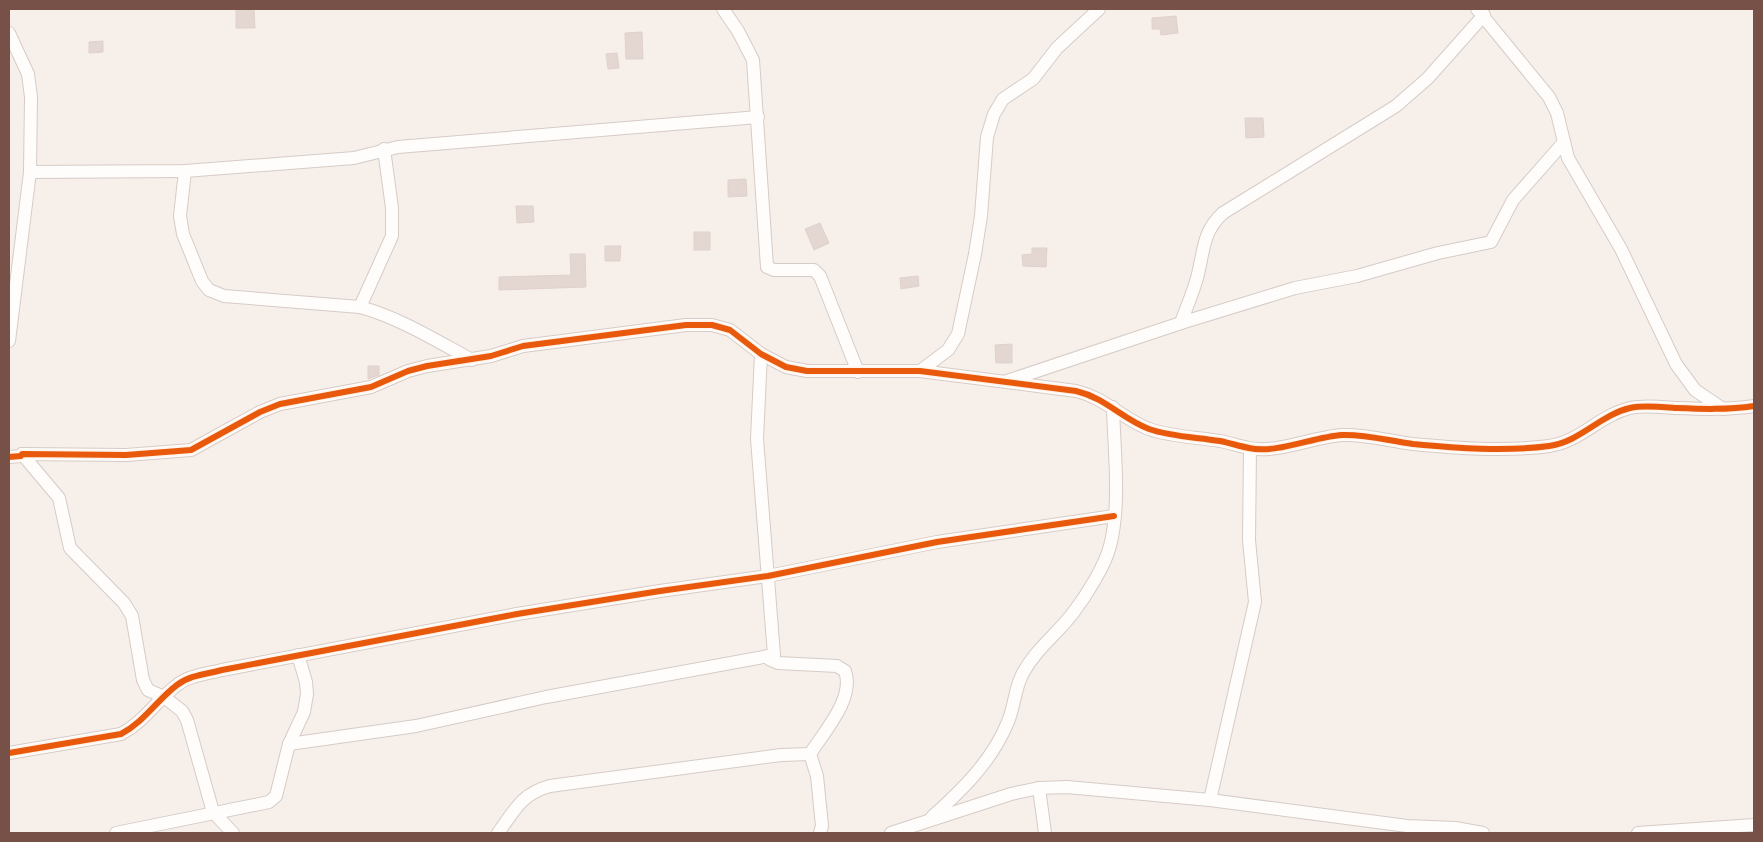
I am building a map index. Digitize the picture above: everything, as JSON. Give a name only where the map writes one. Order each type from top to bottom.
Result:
[{"type":"street","points":[[723,9],[738,31],[753,60],[767,267],[774,270],[814,270],[820,276],[858,372]]},
{"type":"street","points":[[920,371],[948,350],[958,334],[978,235],[987,137],[994,114],[1003,99],[1033,79],[1057,48],[1099,9]]},
{"type":"street","points":[[1181,323],[1197,279],[1207,233],[1212,223],[1240,202],[1396,106],[1428,78],[1481,12],[1549,97],[1558,113],[1568,158],[1621,249],[1676,364],[1695,390],[1726,410]]},
{"type":"street","points":[[9,33],[28,74],[30,89],[30,172],[9,340]]},
{"type":"street","points":[[30,172],[184,171],[354,158],[384,149],[758,117]]},
{"type":"street","points":[[1005,382],[1181,323],[1295,288],[1357,276],[1438,253],[1491,242],[1513,200],[1564,142]]},
{"type":"street","points":[[360,308],[392,236],[392,208],[384,149]]},
{"type":"street","points":[[184,171],[180,216],[183,234],[202,281],[209,290],[224,296],[360,308],[396,319],[472,360]]},
{"type":"street","points":[[15,455],[126,456],[191,450],[260,412],[280,404],[371,387],[414,369],[472,360],[523,346],[686,325],[712,325],[730,330],[761,354],[786,366],[807,371],[920,371],[1093,395],[1134,423],[1150,429],[1262,450],[1320,437],[1343,435],[1371,436],[1434,446],[1493,448],[1548,446],[1568,442],[1614,414],[1630,408],[1726,410],[1754,406]]},
{"type":"street","points":[[761,354],[758,439],[774,655]]},
{"type":"street","points":[[928,820],[979,772],[1000,739],[1008,722],[1017,684],[1028,664],[1035,652],[1073,613],[1109,549],[1114,516],[1113,407]]},
{"type":"street","points":[[1210,800],[1255,602],[1249,540],[1250,449]]},
{"type":"street","points":[[15,455],[60,498],[70,548],[124,603],[132,616],[143,680],[148,690],[164,697],[182,711],[188,720],[213,812],[233,833]]},
{"type":"street","points":[[9,753],[121,734],[133,728],[177,685],[188,678],[298,655],[517,614],[768,576],[937,542],[1114,516]]},
{"type":"street","points":[[116,833],[269,802],[276,796],[289,744],[304,712],[307,694],[306,682],[298,655]]},
{"type":"street","points":[[289,744],[416,726],[546,697],[774,655]]},
{"type":"street","points":[[774,655],[769,659],[778,663],[837,666],[844,670],[848,679],[841,705],[810,754],[817,776],[822,826],[820,833]]},
{"type":"street","points":[[498,833],[532,791],[550,786],[780,755],[810,754]]},
{"type":"street","points":[[1039,788],[1045,833]]},
{"type":"street","points":[[891,833],[1011,794],[1039,788],[1109,789],[1210,800],[1407,826],[1455,828],[1483,833]]},
{"type":"street","points":[[1638,833],[1754,825]]},
{"type":"building","points":[[236,9],[254,9],[255,28],[236,28]]},
{"type":"building","points":[[1176,16],[1178,33],[1161,35],[1160,29],[1152,29],[1152,18]]},
{"type":"building","points":[[642,32],[643,59],[626,59],[625,33]]},
{"type":"building","points":[[103,41],[103,52],[89,53],[89,42]]},
{"type":"building","points":[[617,53],[619,68],[608,69],[606,54]]},
{"type":"building","points":[[1245,118],[1263,118],[1264,137],[1246,138]]},
{"type":"building","points":[[746,179],[747,196],[728,197],[728,180]]},
{"type":"building","points":[[516,206],[533,206],[534,222],[517,223]]},
{"type":"building","points":[[820,223],[829,243],[814,250],[805,229]]},
{"type":"building","points":[[694,232],[710,232],[710,250],[694,250]]},
{"type":"building","points":[[605,246],[621,246],[620,261],[605,261]]},
{"type":"building","points":[[1032,248],[1047,248],[1046,267],[1023,266],[1022,255],[1032,254]]},
{"type":"building","points":[[570,254],[585,254],[586,287],[499,290],[499,277],[571,275]]},
{"type":"building","points":[[918,276],[919,286],[901,289],[900,278]]},
{"type":"building","points":[[1012,344],[1012,363],[996,363],[995,345]]},
{"type":"building","points":[[368,366],[379,366],[379,375],[368,379]]},
{"type":"cycle path","points":[[9,457],[21,456],[22,454],[126,455],[191,450],[260,412],[280,404],[371,387],[408,371],[427,366],[491,356],[523,346],[686,325],[712,325],[730,330],[761,354],[786,367],[807,371],[920,371],[1076,391],[1096,398],[1130,420],[1149,429],[1166,434],[1220,441],[1260,449],[1283,447],[1342,435],[1446,447],[1481,449],[1532,448],[1560,444],[1619,411],[1635,407],[1714,409],[1754,406]]},
{"type":"cycle path","points":[[9,753],[121,734],[137,723],[182,682],[193,677],[222,670],[517,614],[768,576],[937,542],[1114,516]]}]
